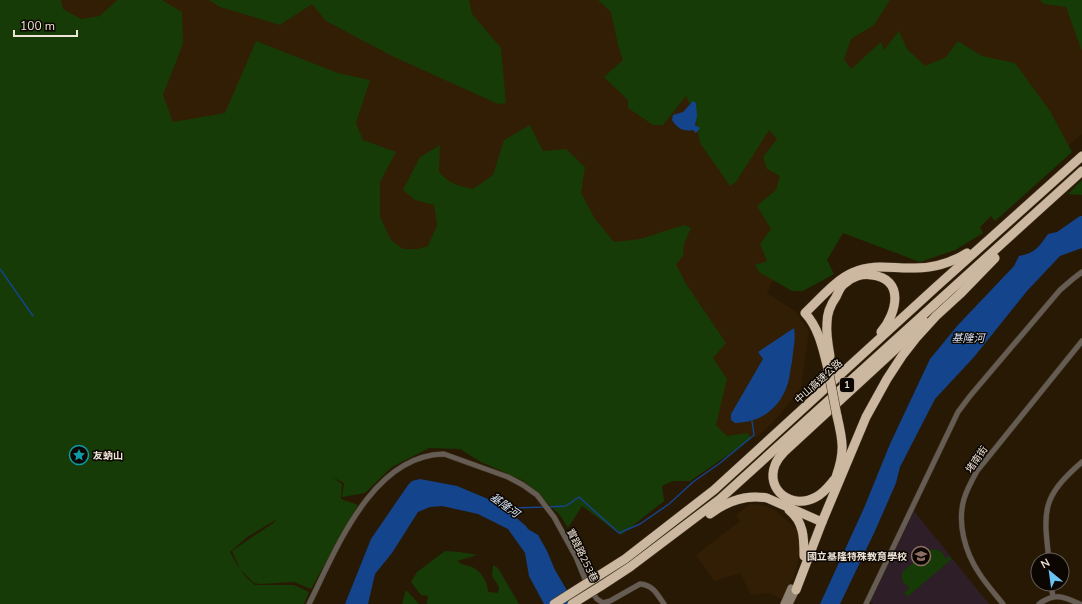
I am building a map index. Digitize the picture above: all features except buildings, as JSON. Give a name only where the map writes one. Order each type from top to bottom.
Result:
[{"type":"highway","name":"中山高速公路","points":[[572,604],[625,559],[714,490],[1082,156]]},
{"type":"highway","name":"中山高速公路","points":[[554,604],[630,567],[720,499],[1082,171]]},
{"type":"highway","points":[[1038,196],[1019,209],[984,241],[958,259],[932,267],[915,268],[876,266],[854,272],[836,284],[805,312],[813,322],[818,333],[830,368],[840,415],[846,434],[847,451],[837,481],[816,498],[807,501],[792,501],[781,494],[774,482],[774,469],[775,464],[784,452],[998,254],[1082,176]]},
{"type":"highway","points":[[793,589],[804,556],[837,481],[870,410],[887,379],[902,356],[936,316],[960,294],[998,254]]},
{"type":"highway","points":[[830,368],[826,322],[834,300],[843,284],[854,277],[866,274],[876,275],[889,283],[895,295],[896,303],[888,323],[858,354],[850,367]]},
{"type":"highway","points":[[630,567],[666,546],[728,502],[748,497],[767,498],[820,520]]},
{"type":"highway","points":[[780,504],[791,511],[800,525],[804,534],[804,556]]},
{"type":"highway","points":[[793,589],[820,520]]},
{"type":"street","points":[[866,604],[958,412],[1060,290],[1082,272]]},
{"type":"street","name":"堵南街","points":[[1003,604],[978,572],[970,556],[962,526],[964,500],[969,486],[981,466],[1082,340]]},
{"type":"street","name":"實踐路253巷","points":[[309,604],[343,537],[373,491],[385,479],[395,472],[416,460],[434,454],[444,454],[508,477],[537,495],[548,508],[576,557],[585,582],[597,599],[603,602],[610,601],[640,584],[649,586],[656,592],[664,604]]},
{"type":"street","points":[[1048,552],[1046,524],[1047,508],[1050,499],[1061,481],[1082,462]]},
{"type":"street","points":[[784,604],[793,589]]},
{"type":"street","points":[[790,604],[793,589]]},
{"type":"street","points":[[1052,592],[1053,597]]},
{"type":"street","points":[[1039,604],[1053,597],[1059,596],[1080,604]]},
{"type":"shaded area","points":[[23,0],[1080,0],[1082,5],[1082,134],[1050,162],[798,226],[767,293],[796,312],[809,331],[801,388],[777,418],[757,437],[652,448],[377,266],[129,151]]},
{"type":"shaded area","points":[[750,504],[762,505],[774,509],[798,530],[801,541],[798,562],[793,579],[783,600],[769,593],[751,595],[740,573],[714,581],[696,555],[740,521],[736,515]]},
{"type":"shaded area","name":"國立基隆特殊教育學校","points":[[914,511],[989,604],[873,604],[870,601]]},
{"type":"green space","points":[[0,0],[61,0],[63,9],[81,19],[100,16],[117,0],[162,0],[182,12],[183,44],[163,95],[173,122],[225,113],[256,41],[338,73],[370,80],[356,123],[363,140],[396,152],[380,182],[380,216],[391,240],[403,249],[417,249],[428,246],[437,225],[434,205],[415,200],[403,190],[420,157],[440,145],[439,172],[454,184],[473,189],[493,175],[504,140],[530,125],[543,151],[566,149],[585,167],[581,193],[595,219],[614,242],[640,239],[684,225],[691,228],[684,244],[683,256],[676,264],[685,282],[726,343],[713,358],[727,379],[716,425],[727,436],[748,433],[751,439],[690,481],[673,481],[662,486],[664,501],[621,535],[582,506],[568,528],[560,515],[524,481],[481,462],[460,449],[429,448],[392,467],[365,493],[342,497],[344,483],[332,477],[342,484],[341,499],[358,505],[311,589],[294,582],[254,583],[241,570],[255,585],[294,585],[309,592],[304,604],[0,604]],"holes":[[[277,519],[232,551],[240,568],[230,552],[246,538]]]},
{"type":"green space","points":[[209,0],[469,0],[472,14],[501,48],[506,103],[498,104],[392,56],[326,21],[312,4],[280,25],[220,7]]},
{"type":"green space","points":[[598,0],[890,0],[874,25],[851,39],[844,59],[851,69],[881,42],[884,50],[899,31],[907,49],[925,66],[946,57],[958,41],[982,56],[1015,63],[1050,111],[1072,152],[995,221],[991,216],[980,227],[983,233],[955,250],[920,262],[843,233],[827,260],[834,274],[803,291],[792,291],[759,272],[755,265],[767,261],[760,244],[771,229],[757,206],[776,190],[780,176],[767,169],[763,157],[777,139],[769,130],[736,182],[730,186],[700,143],[695,115],[686,96],[663,125],[653,125],[628,108],[628,100],[604,77],[623,60],[618,45],[611,12]]},
{"type":"green space","points":[[1040,0],[1082,0],[1082,51],[1066,7],[1044,4]]},
{"type":"green space","points":[[1082,180],[1082,195],[1068,194]]},
{"type":"green space","points":[[930,549],[942,552],[945,559],[949,556],[952,559],[907,597],[904,593],[910,588],[903,581],[903,571]]},
{"type":"green space","points":[[445,551],[477,555],[457,561],[472,567],[481,574],[488,588],[488,592],[498,593],[499,587],[492,576],[493,565],[498,568],[519,604],[427,604],[428,596],[421,595],[411,582],[417,572]]},
{"type":"green space","points":[[406,590],[419,604],[402,604]]},
{"type":"water","points":[[693,101],[696,103],[697,116],[695,125],[700,128],[696,133],[693,130],[681,129],[672,120],[673,115],[683,112]]},
{"type":"water","name":"基隆河","points":[[1082,216],[1082,248],[1060,256],[1027,291],[974,357],[935,399],[900,467],[896,483],[875,531],[840,604],[820,604],[864,508],[890,444],[930,359],[958,325],[1014,266],[1019,256],[1033,251],[1048,234],[1057,232]]},
{"type":"water","points":[[794,328],[795,336],[789,378],[780,400],[775,407],[761,417],[735,423],[731,420],[731,414],[763,359],[758,352]]},
{"type":"water","name":"基隆河","points":[[420,479],[457,486],[488,499],[507,510],[528,529],[538,535],[555,570],[575,604],[544,604],[529,576],[525,553],[508,529],[478,514],[442,506],[430,507],[418,512],[392,553],[375,574],[368,604],[345,604],[371,539],[408,485],[412,481]]},
{"type":"waterway","points":[[0,269],[33,316]]},
{"type":"waterway","points":[[548,507],[566,506],[579,497],[619,533],[640,524],[669,504],[693,482],[720,463],[754,435],[752,421]]},
{"type":"waterway","points":[[507,511],[513,508],[545,507]]},
{"type":"place","name":"友蚋山","points":[[79,455]]},
{"type":"place","name":"國立基隆特殊教育學校","points":[[921,556]]}]
